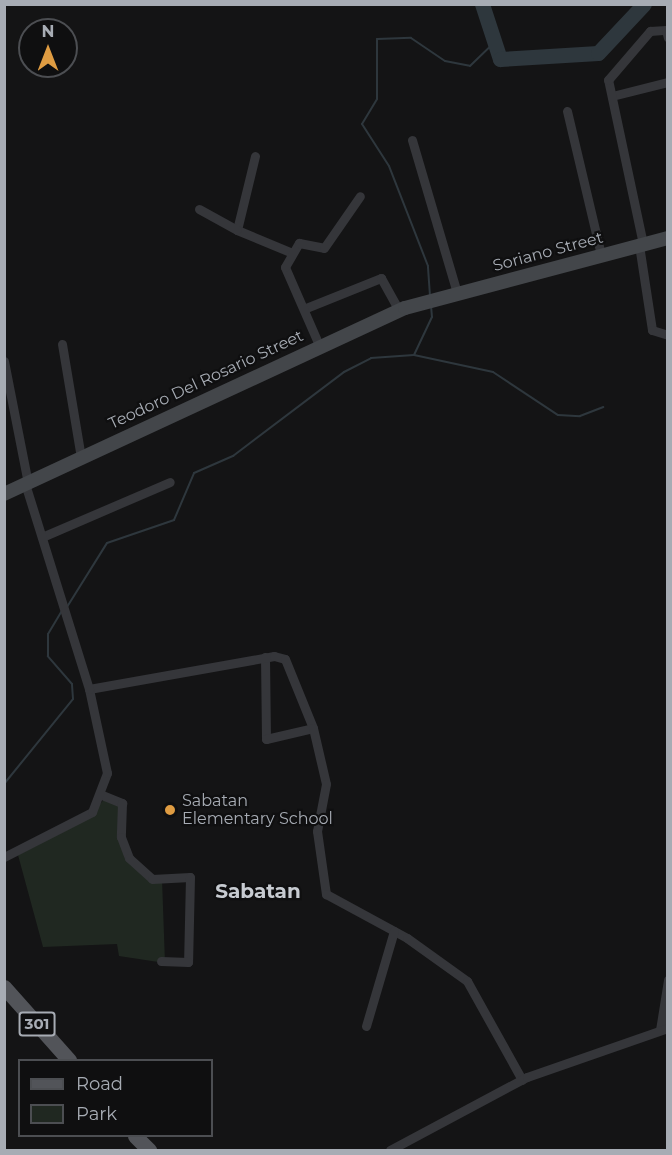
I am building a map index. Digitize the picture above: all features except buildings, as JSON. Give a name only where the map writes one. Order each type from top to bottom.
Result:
[{"type":"main road","name":"Soriano Street","points":[[423,302],[668,238]]},
{"type":"main road","name":"Teodoro Del Rosario Street","points":[[4,494],[319,345],[423,302]]},
{"type":"main road","name":"301","points":[[4,987],[68,1059]]},
{"type":"main road","points":[[136,1137],[149,1150]]},
{"type":"street","points":[[668,38],[666,30],[650,31],[608,80],[641,245],[652,330],[668,334]]},
{"type":"street","points":[[612,96],[668,82]]},
{"type":"street","points":[[567,111],[601,255]]},
{"type":"street","points":[[412,140],[457,293]]},
{"type":"street","points":[[237,230],[255,156]]},
{"type":"street","points":[[319,345],[306,308],[285,272],[290,252],[303,242],[324,248],[360,196]]},
{"type":"street","points":[[199,209],[237,230],[290,252]]},
{"type":"street","points":[[306,308],[381,278],[399,311]]},
{"type":"street","points":[[62,344],[81,458]]},
{"type":"street","points":[[4,361],[26,483],[89,689],[107,761],[102,795],[82,820],[4,858]]},
{"type":"street","points":[[42,537],[170,482]]},
{"type":"street","points":[[89,689],[265,657],[287,661],[313,728],[326,784],[317,831],[326,894],[394,931],[467,981],[522,1080]]},
{"type":"street","points":[[265,657],[266,739],[313,728]]},
{"type":"street","points":[[102,795],[122,803],[121,837],[129,858],[152,879],[190,877],[188,962],[161,961]]},
{"type":"street","points":[[366,1026],[394,931]]},
{"type":"street","points":[[390,1150],[522,1080],[664,1029],[668,980]]},
{"type":"green space","points":[[105,798],[121,804],[125,859],[162,879],[165,963],[119,956],[117,944],[43,947],[18,855],[88,819]]},
{"type":"waterway","points":[[482,4],[500,59],[598,53],[644,4]]},
{"type":"waterway","points":[[430,296],[428,266],[389,166],[362,124],[377,99],[377,39],[411,38],[445,61],[470,66],[494,43]]},
{"type":"waterway","points":[[414,355],[432,317],[431,305]]},
{"type":"waterway","points":[[67,607],[107,543],[174,520],[194,473],[233,456],[344,372],[371,358],[414,355],[493,372],[558,415],[580,416],[603,407]]},
{"type":"waterway","points":[[4,784],[73,699],[72,684],[48,656],[48,634],[62,611]]},
{"type":"place","name":"Sabatan Elementary School","points":[[170,810]]},
{"type":"district","name":"Sabatan","points":[[258,891]]}]
